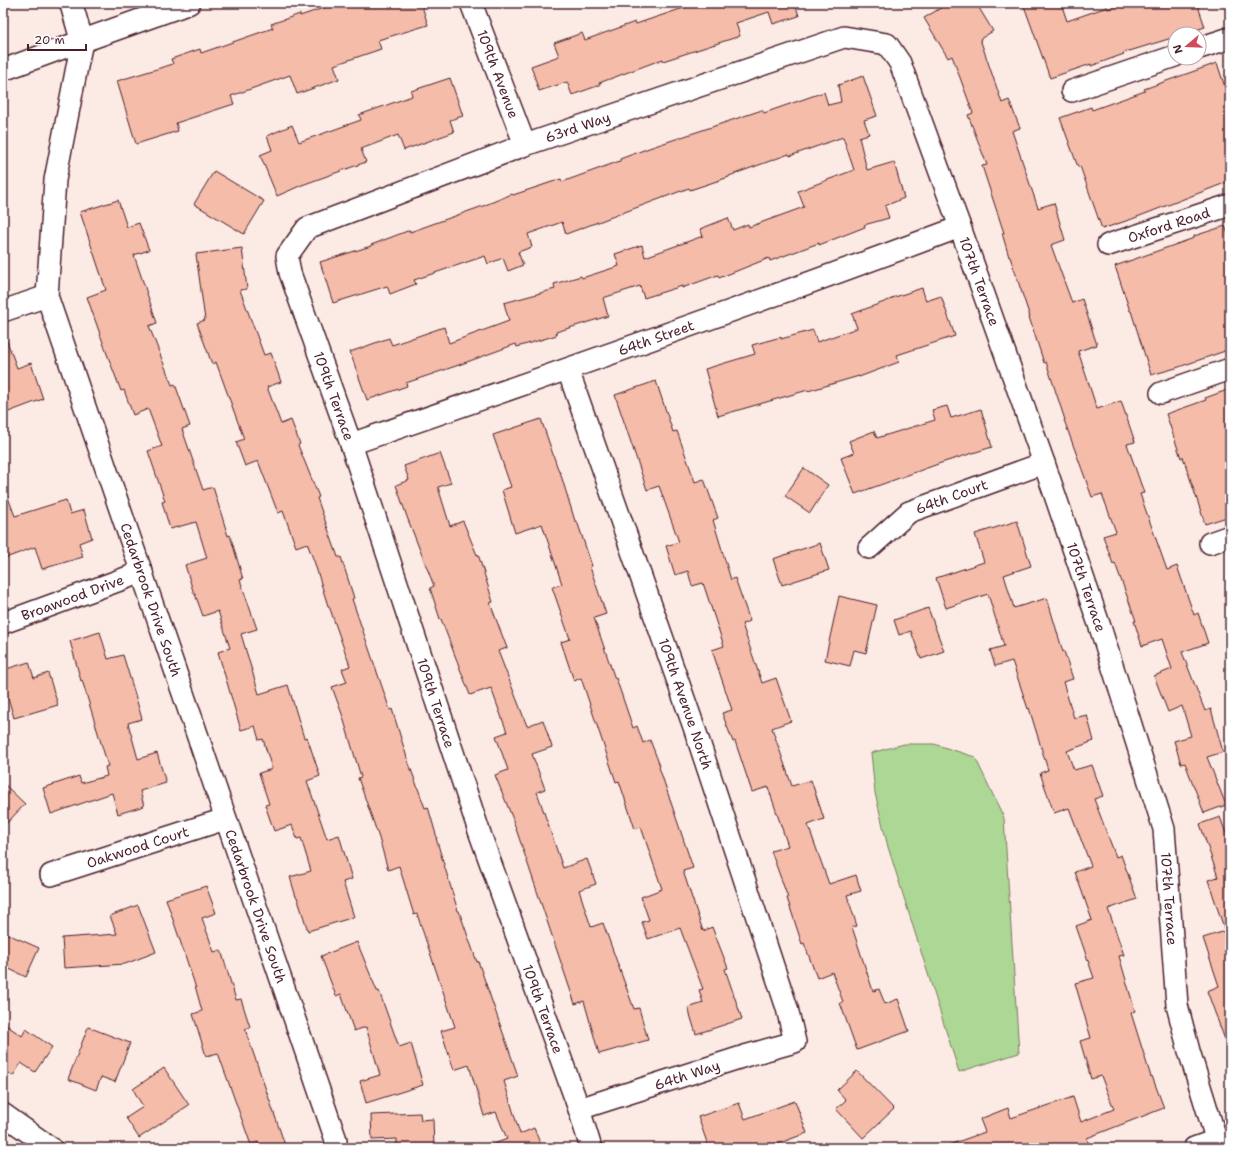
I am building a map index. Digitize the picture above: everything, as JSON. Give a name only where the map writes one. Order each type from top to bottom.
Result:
[{"type":"street","points":[[71,3],[82,41]]},
{"type":"street","points":[[3,70],[189,3]]},
{"type":"street","name":"109th Avenue","points":[[471,3],[524,145]]},
{"type":"street","name":"63rd Way","points":[[287,256],[307,228],[524,145],[844,37],[887,44]]},
{"type":"street","points":[[1207,45],[1230,38]]},
{"type":"street","name":"Cedarbrook Drive South","points":[[82,41],[55,180],[47,296],[336,1140],[335,1148]]},
{"type":"street","name":"107th Terrace","points":[[887,44],[900,63],[1044,463],[1101,630],[1164,829],[1177,1005],[1189,1051],[1218,1144]]},
{"type":"street","points":[[1072,91],[1167,59]]},
{"type":"street","name":"Oxford Road","points":[[1108,245],[1230,205]]},
{"type":"street","name":"64th Street","points":[[351,444],[568,370],[825,278],[960,227]]},
{"type":"street","name":"109th Terrace","points":[[287,256],[290,273],[351,444],[479,831],[579,1109],[591,1148]]},
{"type":"street","points":[[3,311],[47,296]]},
{"type":"street","points":[[1161,393],[1230,369]]},
{"type":"street","name":"109th Avenue North","points":[[568,370],[694,727],[787,1008],[795,1042]]},
{"type":"street","name":"64th Court","points":[[869,548],[910,512],[1044,463]]},
{"type":"street","points":[[1210,543],[1230,536]]},
{"type":"street","name":"Broawood Drive","points":[[3,623],[142,572]]},
{"type":"street","name":"Oakwood Court","points":[[51,876],[225,819]]},
{"type":"street","name":"64th Way","points":[[579,1109],[748,1055],[795,1042]]},
{"type":"street","points":[[3,1114],[51,1148]]},
{"type":"street","points":[[1194,1148],[1218,1144]]},
{"type":"green space","points":[[904,744],[934,744],[975,757],[1004,818],[1019,1053],[959,1072],[888,847],[875,793],[871,753]]},
{"type":"building","points":[[338,3],[421,3],[428,25],[378,40],[381,49],[334,65],[339,79],[297,94],[290,75],[231,96],[234,104],[176,123],[178,131],[136,144],[117,81],[173,64],[171,59],[200,49],[201,53],[273,28],[271,24]]},
{"type":"building","points":[[698,3],[795,3],[799,16],[773,24],[769,12],[736,23],[740,36],[663,61],[663,59],[599,83],[600,85],[572,95],[567,82],[539,91],[531,66],[559,56],[554,43],[582,33],[585,40],[635,22],[636,24]]},
{"type":"building","points":[[949,3],[976,3],[993,31],[980,39],[1002,103],[1009,100],[1020,128],[1012,131],[1038,208],[1054,203],[1065,240],[1051,245],[1072,303],[1082,299],[1097,345],[1078,351],[1097,409],[1121,401],[1135,442],[1127,444],[1144,493],[1140,494],[1167,570],[1177,566],[1194,615],[1198,613],[1208,643],[1182,652],[1205,711],[1211,709],[1223,752],[1207,757],[1226,805],[1204,813],[1185,763],[1181,764],[1174,741],[1191,736],[1182,706],[1168,712],[1154,676],[1172,669],[1162,639],[1142,646],[1134,621],[1136,621],[1115,563],[1113,564],[1103,536],[1116,532],[1102,494],[1092,497],[1064,420],[1046,362],[1044,363],[1009,257],[1002,233],[1004,233],[982,166],[987,165],[968,115],[973,113],[952,56],[948,58],[924,18]]},
{"type":"building","points":[[1023,3],[1061,3],[1067,21],[1107,7],[1108,9],[1125,3],[1197,3],[1205,26],[1167,26],[1167,39],[1123,53],[1124,54],[1091,66],[1091,64],[1050,78]]},
{"type":"building","points":[[1217,63],[1230,102],[1230,181],[1102,229],[1080,166],[1078,167],[1060,118],[1091,107],[1092,110],[1145,91],[1144,89]]},
{"type":"building","points":[[863,76],[877,116],[864,120],[869,134],[859,137],[867,170],[894,162],[904,198],[885,206],[889,218],[864,225],[865,227],[819,245],[819,243],[770,261],[769,258],[719,278],[718,275],[682,288],[682,286],[644,298],[640,286],[603,298],[608,316],[556,332],[557,335],[517,347],[516,344],[406,383],[407,386],[367,400],[350,352],[389,338],[392,345],[444,327],[449,343],[509,321],[504,303],[555,289],[554,284],[581,276],[582,278],[619,266],[615,254],[642,245],[645,257],[703,236],[700,229],[728,218],[733,230],[748,224],[749,227],[804,207],[798,191],[854,170],[843,137],[790,156],[789,154],[690,190],[689,188],[566,234],[562,222],[528,234],[532,247],[518,252],[523,265],[508,271],[503,258],[488,264],[485,256],[414,280],[416,284],[390,294],[387,286],[333,303],[320,262],[371,246],[410,230],[410,232],[512,194],[513,195],[561,179],[562,182],[620,161],[620,159],[649,148],[762,110],[764,113],[824,92],[828,105],[841,102],[838,85]]},
{"type":"building","points":[[450,78],[463,116],[450,120],[454,132],[404,150],[398,135],[361,149],[366,162],[302,185],[277,196],[260,155],[272,150],[267,136],[292,125],[299,142],[361,120],[359,115],[412,96],[411,91]]},
{"type":"building","points":[[214,171],[264,201],[244,234],[194,204]]},
{"type":"building","points":[[118,200],[127,227],[139,223],[149,250],[134,255],[157,323],[149,326],[172,385],[175,384],[190,426],[182,429],[203,490],[213,487],[228,536],[230,535],[243,579],[240,580],[257,629],[241,634],[259,694],[288,685],[304,738],[307,737],[320,776],[307,781],[327,839],[339,835],[352,879],[343,882],[354,917],[308,931],[290,877],[311,871],[301,838],[297,839],[292,825],[274,831],[265,805],[269,804],[259,773],[272,769],[263,739],[259,740],[255,726],[241,730],[218,652],[230,648],[218,611],[203,616],[185,565],[207,558],[196,522],[170,529],[162,502],[165,501],[148,451],[162,446],[148,409],[133,415],[124,390],[121,391],[87,297],[106,290],[80,212]]},
{"type":"building","points":[[1225,226],[1230,239],[1230,348],[1176,368],[1151,375],[1115,266]]},
{"type":"building","points":[[242,248],[247,289],[240,290],[264,355],[271,353],[281,382],[267,387],[281,424],[291,420],[300,444],[298,445],[319,497],[317,498],[338,557],[341,557],[354,598],[352,599],[390,710],[392,709],[408,761],[425,808],[428,807],[458,911],[477,962],[478,961],[518,1076],[504,1081],[520,1134],[534,1128],[542,1148],[486,1148],[507,1139],[496,1112],[484,1116],[469,1065],[454,1070],[441,1031],[455,1027],[417,914],[414,915],[399,866],[388,870],[379,838],[358,778],[361,777],[342,714],[332,687],[347,682],[342,669],[350,666],[328,606],[314,561],[307,543],[296,547],[283,511],[278,513],[258,461],[245,466],[236,442],[244,439],[216,362],[212,364],[197,323],[205,320],[196,254]]},
{"type":"building","points":[[922,288],[926,301],[941,296],[955,336],[897,355],[899,362],[859,377],[718,416],[705,369],[755,354],[752,345],[781,337],[781,339],[813,330],[817,342],[857,328],[852,314]]},
{"type":"building","points":[[5,336],[17,368],[31,363],[43,399],[3,414],[3,337]]},
{"type":"building","points":[[656,381],[673,432],[677,431],[695,482],[704,479],[718,518],[713,520],[731,580],[735,578],[750,621],[742,624],[762,683],[776,678],[791,721],[772,728],[792,786],[811,780],[824,819],[808,825],[829,884],[856,875],[861,891],[847,895],[857,926],[852,927],[873,991],[879,989],[885,1004],[898,999],[909,1031],[857,1050],[840,1003],[843,1002],[832,972],[817,978],[804,943],[802,944],[788,898],[771,851],[788,846],[768,787],[752,792],[735,741],[733,742],[722,713],[732,710],[712,650],[724,646],[703,583],[692,586],[688,571],[675,575],[666,546],[679,542],[659,486],[647,490],[615,395]]},
{"type":"building","points":[[1230,389],[1230,516],[1205,524],[1183,457],[1181,458],[1166,414],[1206,400],[1205,398]]},
{"type":"building","points":[[947,406],[951,418],[981,409],[992,447],[941,463],[855,494],[841,458],[854,453],[849,441],[874,431],[877,438],[935,420],[932,410]]},
{"type":"building","points":[[541,419],[560,472],[575,521],[577,521],[592,566],[590,567],[606,614],[594,618],[633,728],[637,726],[643,743],[650,740],[660,766],[659,767],[693,868],[683,871],[703,931],[712,927],[728,968],[725,969],[742,1019],[696,1034],[688,1008],[703,1003],[699,990],[703,989],[680,928],[648,939],[642,922],[649,920],[641,897],[662,889],[641,827],[635,829],[619,781],[616,782],[581,678],[574,681],[561,642],[570,639],[552,587],[562,584],[542,524],[515,533],[502,490],[511,487],[493,435]]},
{"type":"building","points":[[440,453],[451,483],[438,487],[450,526],[463,521],[477,555],[478,554],[493,602],[490,603],[507,648],[498,651],[527,726],[543,720],[552,747],[532,754],[545,789],[537,792],[563,868],[587,859],[596,884],[579,890],[591,927],[603,923],[634,1009],[639,1008],[648,1040],[599,1054],[584,1001],[575,1004],[512,817],[495,775],[508,770],[496,736],[507,732],[491,688],[470,695],[440,619],[430,588],[434,586],[396,485],[409,480],[404,466]]},
{"type":"building","points":[[804,468],[828,485],[810,513],[785,496]]},
{"type":"building","points":[[3,487],[15,516],[66,500],[70,514],[84,510],[92,538],[79,543],[83,557],[42,569],[35,547],[3,559]]},
{"type":"building","points":[[1017,521],[1031,566],[1004,575],[1014,608],[1047,598],[1063,652],[1064,651],[1073,679],[1063,682],[1074,718],[1087,715],[1094,741],[1067,751],[1074,770],[1092,765],[1103,796],[1094,799],[1116,857],[1121,855],[1137,899],[1108,909],[1124,955],[1119,956],[1135,1011],[1131,1013],[1151,1077],[1152,1076],[1164,1108],[1087,1138],[1089,1145],[1078,1148],[946,1148],[946,1146],[985,1132],[980,1119],[1008,1108],[1011,1118],[1073,1097],[1081,1122],[1114,1109],[1101,1076],[1091,1079],[1080,1041],[1091,1038],[1075,983],[1094,978],[1076,926],[1092,920],[1075,872],[1091,866],[1069,808],[1054,813],[1040,773],[1048,770],[1029,708],[1028,709],[1012,661],[995,666],[990,650],[1004,646],[988,594],[946,608],[936,578],[984,562],[975,534]]},
{"type":"building","points":[[820,543],[829,570],[782,585],[773,559]]},
{"type":"building","points":[[839,596],[877,605],[866,653],[854,650],[850,666],[825,660]]},
{"type":"building","points":[[928,608],[944,651],[921,659],[911,631],[899,635],[894,620]]},
{"type":"building","points":[[100,632],[108,659],[123,655],[134,691],[142,719],[128,723],[138,759],[157,753],[166,783],[140,791],[144,806],[118,814],[112,793],[51,814],[43,788],[79,776],[81,783],[107,776],[105,767],[108,766],[70,641]]},
{"type":"building","points":[[29,662],[34,678],[48,673],[58,705],[14,718],[3,681],[3,670]]},
{"type":"building","points":[[3,783],[25,804],[3,827]]},
{"type":"building","points":[[1220,817],[1230,844],[1230,1048],[1228,1048],[1207,991],[1219,986],[1203,938],[1225,931],[1208,880],[1218,877],[1200,824]]},
{"type":"building","points":[[206,886],[216,913],[202,918],[214,952],[221,950],[236,1000],[241,999],[250,1027],[245,1029],[286,1148],[260,1148],[258,1142],[251,1145],[218,1053],[206,1056],[193,1014],[202,1011],[194,982],[166,899]]},
{"type":"building","points":[[138,905],[156,952],[125,964],[64,968],[62,938],[117,934],[110,916]]},
{"type":"building","points":[[3,932],[39,948],[26,977],[3,966]]},
{"type":"building","points":[[357,942],[377,991],[379,991],[399,1047],[411,1043],[423,1085],[366,1103],[360,1081],[380,1075],[366,1027],[354,1031],[341,994],[336,996],[321,956]]},
{"type":"building","points":[[3,1023],[22,1036],[26,1029],[52,1047],[35,1072],[21,1063],[13,1076],[3,1069]]},
{"type":"building","points":[[88,1027],[130,1043],[115,1082],[101,1077],[96,1090],[68,1079]]},
{"type":"building","points":[[164,1068],[189,1105],[139,1138],[126,1118],[143,1107],[133,1089]]},
{"type":"building","points":[[857,1071],[894,1109],[863,1138],[836,1109],[846,1100],[837,1090]]},
{"type":"building","points":[[795,1101],[807,1133],[766,1148],[709,1148],[698,1117],[739,1103],[745,1119]]},
{"type":"building","points":[[420,1113],[421,1120],[433,1119],[434,1148],[397,1148],[397,1139],[372,1140],[371,1115]]}]
